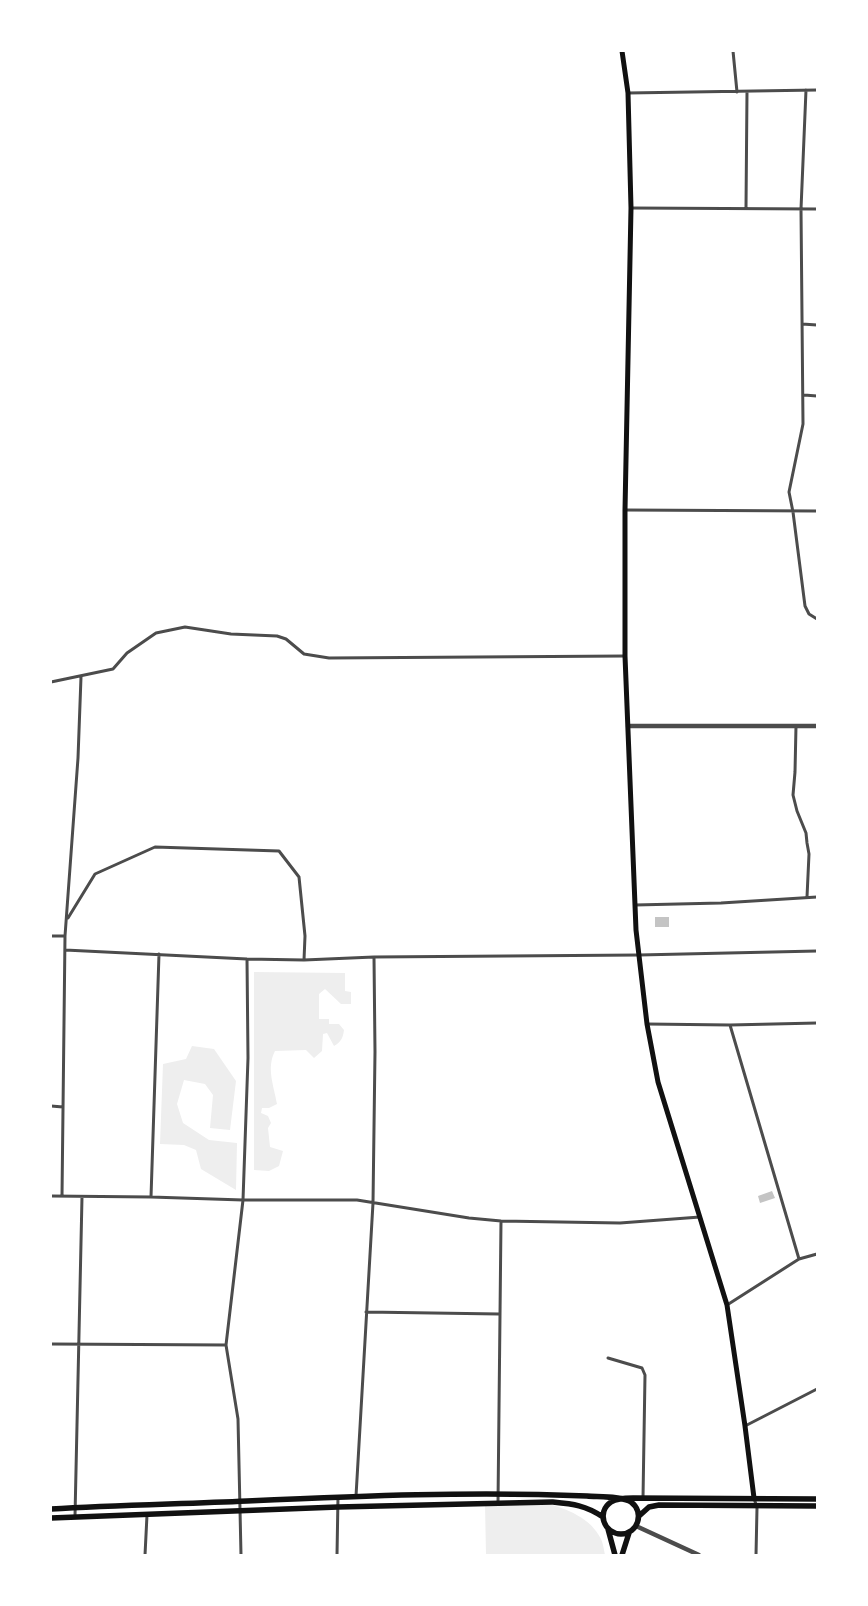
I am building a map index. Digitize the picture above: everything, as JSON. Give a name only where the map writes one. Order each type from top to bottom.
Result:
[{"type":"main road","points":[[622,51],[628,93],[631,208],[625,510],[625,656],[634,905],[647,1024],[658,1082],[728,1305],[754,1498]]},
{"type":"main road","points":[[51,1509],[435,1494],[498,1494],[622,1499],[817,1499]]},
{"type":"main road","points":[[603,1516],[611,1502],[622,1499],[635,1506],[639,1516]]},
{"type":"main road","points":[[51,1518],[338,1506],[498,1503],[573,1504],[590,1508],[603,1516],[615,1555]]},
{"type":"main road","points":[[622,1555],[629,1533],[636,1526],[639,1516],[649,1507],[660,1505],[817,1506]]},
{"type":"main road","points":[[608,1529],[618,1534],[629,1533]]},
{"type":"street","points":[[734,51],[737,92]]},
{"type":"street","points":[[806,90],[801,209],[803,424],[789,492],[805,606],[809,614],[817,619]]},
{"type":"street","points":[[628,93],[817,90]]},
{"type":"street","points":[[746,207],[747,92]]},
{"type":"street","points":[[631,208],[746,207],[817,209]]},
{"type":"street","points":[[802,324],[817,325]]},
{"type":"street","points":[[804,395],[817,396]]},
{"type":"street","points":[[625,510],[817,511]]},
{"type":"street","points":[[51,682],[113,669],[127,652],[156,633],[185,627],[231,634],[277,636],[286,639],[304,654],[329,658],[625,656]]},
{"type":"street","points":[[62,1196],[65,936],[68,918],[78,758],[80,676]]},
{"type":"street","points":[[628,726],[817,726]]},
{"type":"street","points":[[796,726],[793,795],[806,833],[809,854],[808,897]]},
{"type":"street","points":[[68,918],[96,874],[155,847],[279,851],[298,877],[305,936],[304,960]]},
{"type":"street","points":[[634,905],[817,898]]},
{"type":"street","points":[[51,936],[65,936]]},
{"type":"street","points":[[65,950],[304,960],[374,957],[639,955],[817,951]]},
{"type":"street","points":[[151,1197],[159,954]]},
{"type":"street","points":[[356,1496],[373,1203],[374,957]]},
{"type":"street","points":[[241,1555],[238,1419],[226,1346],[243,1200],[248,1058],[247,959]]},
{"type":"street","points":[[647,1024],[817,1023]]},
{"type":"street","points":[[730,1025],[799,1259]]},
{"type":"street","points":[[51,1106],[63,1107]]},
{"type":"street","points":[[51,1196],[357,1200],[470,1218],[501,1221],[620,1223],[700,1217]]},
{"type":"street","points":[[75,1517],[82,1197]]},
{"type":"street","points":[[498,1503],[501,1221]]},
{"type":"street","points":[[728,1305],[799,1259],[817,1254]]},
{"type":"street","points":[[366,1312],[499,1314]]},
{"type":"street","points":[[51,1344],[226,1346]]},
{"type":"street","points":[[608,1358],[642,1368],[645,1375],[643,1498]]},
{"type":"street","points":[[745,1426],[817,1389]]},
{"type":"street","points":[[337,1555],[338,1497]]},
{"type":"street","points":[[754,1498],[756,1505],[756,1555]]},
{"type":"street","points":[[145,1555],[147,1514]]},
{"type":"street","points":[[636,1526],[699,1555]]},
{"type":"shaded area","points":[[254,972],[345,973],[345,991],[351,992],[351,1004],[341,1004],[325,989],[319,994],[319,1019],[329,1019],[329,1024],[339,1024],[344,1030],[341,1040],[334,1046],[327,1033],[323,1034],[322,1051],[314,1058],[306,1050],[275,1051],[272,1057],[271,1070],[277,1104],[269,1108],[262,1108],[261,1113],[268,1116],[271,1123],[268,1128],[270,1147],[283,1151],[279,1166],[269,1171],[254,1170]]},
{"type":"shaded area","points":[[192,1046],[214,1049],[236,1081],[230,1130],[210,1128],[213,1095],[205,1084],[184,1080],[177,1104],[183,1123],[209,1140],[237,1143],[236,1190],[201,1169],[196,1150],[184,1145],[160,1144],[163,1064],[186,1059]]},
{"type":"shaded area","points":[[546,1503],[570,1511],[591,1525],[601,1539],[605,1555],[486,1555],[485,1504]]},
{"type":"building","points":[[655,917],[669,917],[669,927],[655,927]]},
{"type":"building","points":[[772,1191],[775,1198],[760,1203],[758,1196]]}]
